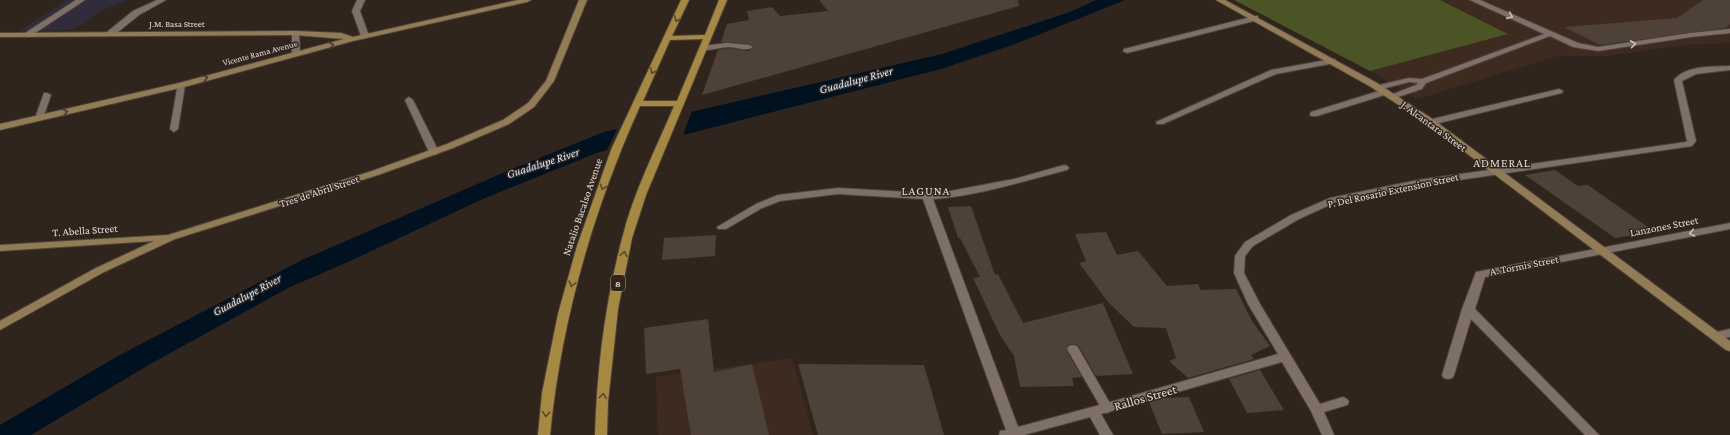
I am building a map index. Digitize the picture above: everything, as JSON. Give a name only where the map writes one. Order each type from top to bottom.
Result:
[{"type":"main road","name":"Natalio Bacalso Avenue","points":[[544,435],[548,393],[566,306],[582,246],[616,150],[685,0]]},
{"type":"main road","name":"8","points":[[601,435],[602,402],[612,309],[627,238],[641,194],[666,139],[723,0]]},
{"type":"main road","points":[[668,38],[707,37]]},
{"type":"main road","points":[[638,104],[681,103]]},
{"type":"street","points":[[26,35],[81,0]]},
{"type":"street","points":[[110,34],[136,13],[162,0]]},
{"type":"street","points":[[361,0],[356,11],[365,36]]},
{"type":"street","name":"Vicente Rama Avenue","points":[[0,127],[181,85],[352,39],[527,0]]},
{"type":"street","name":"Tres de Abril Street","points":[[0,326],[100,270],[171,237],[267,208],[434,152],[487,132],[506,122],[531,105],[550,81],[583,0]]},
{"type":"street","name":"J. Alcantara Street","points":[[1220,0],[1332,61],[1385,92],[1431,122],[1730,347]]},
{"type":"street","points":[[1474,0],[1576,45],[1598,49],[1691,35],[1730,32]]},
{"type":"street","points":[[1127,51],[1255,18]]},
{"type":"street","points":[[294,33],[296,53]]},
{"type":"street","name":"J.M. Basa Street","points":[[0,35],[294,33],[341,35],[352,39]]},
{"type":"street","points":[[1385,92],[1409,80],[1423,81],[1538,37],[1550,34]]},
{"type":"street","points":[[703,48],[727,45],[749,47]]},
{"type":"street","points":[[1160,122],[1274,72],[1332,61]]},
{"type":"street","name":"P. Del Rosario Extension Street","points":[[1328,435],[1317,410],[1284,357],[1254,304],[1239,273],[1240,256],[1249,244],[1296,217],[1333,200],[1418,183],[1495,170],[1689,144],[1692,141],[1678,80],[1694,72],[1730,68]]},
{"type":"street","points":[[1314,114],[1385,92],[1419,87],[1423,81]]},
{"type":"street","points":[[174,129],[181,85]]},
{"type":"street","points":[[1431,122],[1559,91]]},
{"type":"street","points":[[39,118],[47,95]]},
{"type":"street","points":[[410,100],[434,152]]},
{"type":"street","points":[[722,227],[759,206],[778,198],[838,190],[927,196],[946,195],[1016,182],[1064,168]]},
{"type":"street","points":[[927,196],[1010,434]]},
{"type":"street","name":"Lanzones Street","points":[[1602,250],[1730,226]]},
{"type":"street","name":"T. Abella Street","points":[[0,248],[171,237]]},
{"type":"street","name":"A. Tormis Street","points":[[1448,375],[1480,274],[1602,250]]},
{"type":"street","points":[[1468,309],[1593,435]]},
{"type":"street","points":[[1716,336],[1730,333]]},
{"type":"street","points":[[1073,349],[1108,408]]},
{"type":"street","name":"Rallos Street","points":[[1010,434],[1108,408],[1284,357]]},
{"type":"street","points":[[1317,410],[1343,402]]},
{"type":"street","points":[[1093,412],[1107,435]]},
{"type":"shaded area","points":[[67,0],[129,0],[102,10],[72,30],[20,31]]},
{"type":"shaded area","points":[[1440,0],[1730,0],[1730,43],[1684,45],[1607,56],[1558,56],[1417,99],[1370,71],[1508,34]]},
{"type":"shaded area","points":[[792,358],[813,435],[658,435],[656,377]]},
{"type":"green space","points":[[1234,0],[1440,0],[1508,34],[1370,71]]},
{"type":"water","name":"Guadalupe River","points":[[1096,0],[1125,0],[1018,43],[941,69],[687,134],[599,152],[485,198],[348,262],[290,287],[152,363],[31,435],[0,435],[0,425],[118,356],[302,260],[505,172],[604,132],[942,54],[1070,12]]},
{"type":"pier","points":[[692,111],[683,135],[606,152],[618,127]]},
{"type":"building","points":[[819,0],[1018,0],[1019,6],[702,95],[718,50],[728,48],[748,51],[754,47],[749,44],[721,42],[727,24],[749,20],[747,11],[772,7],[780,16],[828,11]]},
{"type":"building","points":[[1703,0],[1730,0],[1730,24],[1725,28],[1600,45],[1564,27],[1677,18]]},
{"type":"building","points":[[1555,170],[1578,186],[1588,185],[1655,232],[1615,238],[1525,175]]},
{"type":"building","points":[[971,206],[995,275],[998,274],[1023,323],[1103,303],[1133,374],[1096,376],[1078,345],[1073,344],[1068,345],[1066,350],[1082,377],[1072,378],[1074,386],[1020,387],[1014,356],[1000,335],[973,278],[980,277],[960,238],[958,238],[948,207]]},
{"type":"building","points":[[1106,232],[1117,255],[1138,251],[1167,286],[1198,284],[1201,290],[1236,289],[1252,321],[1270,346],[1251,355],[1254,359],[1188,378],[1169,361],[1176,358],[1166,328],[1134,327],[1108,302],[1079,263],[1086,261],[1075,234]]},
{"type":"building","points":[[716,235],[715,256],[662,260],[664,238]]},
{"type":"building","points":[[708,319],[714,372],[752,364],[769,435],[691,435],[680,369],[646,374],[644,328]]},
{"type":"building","points":[[798,364],[924,365],[944,435],[818,435]]},
{"type":"building","points":[[1260,370],[1284,410],[1247,413],[1229,379]]},
{"type":"building","points":[[1189,397],[1204,432],[1162,434],[1149,402],[1162,398]]},
{"type":"district","name":"ADMERAL","points":[[1502,163]]},
{"type":"district","name":"LAGUNA","points":[[926,191]]}]
